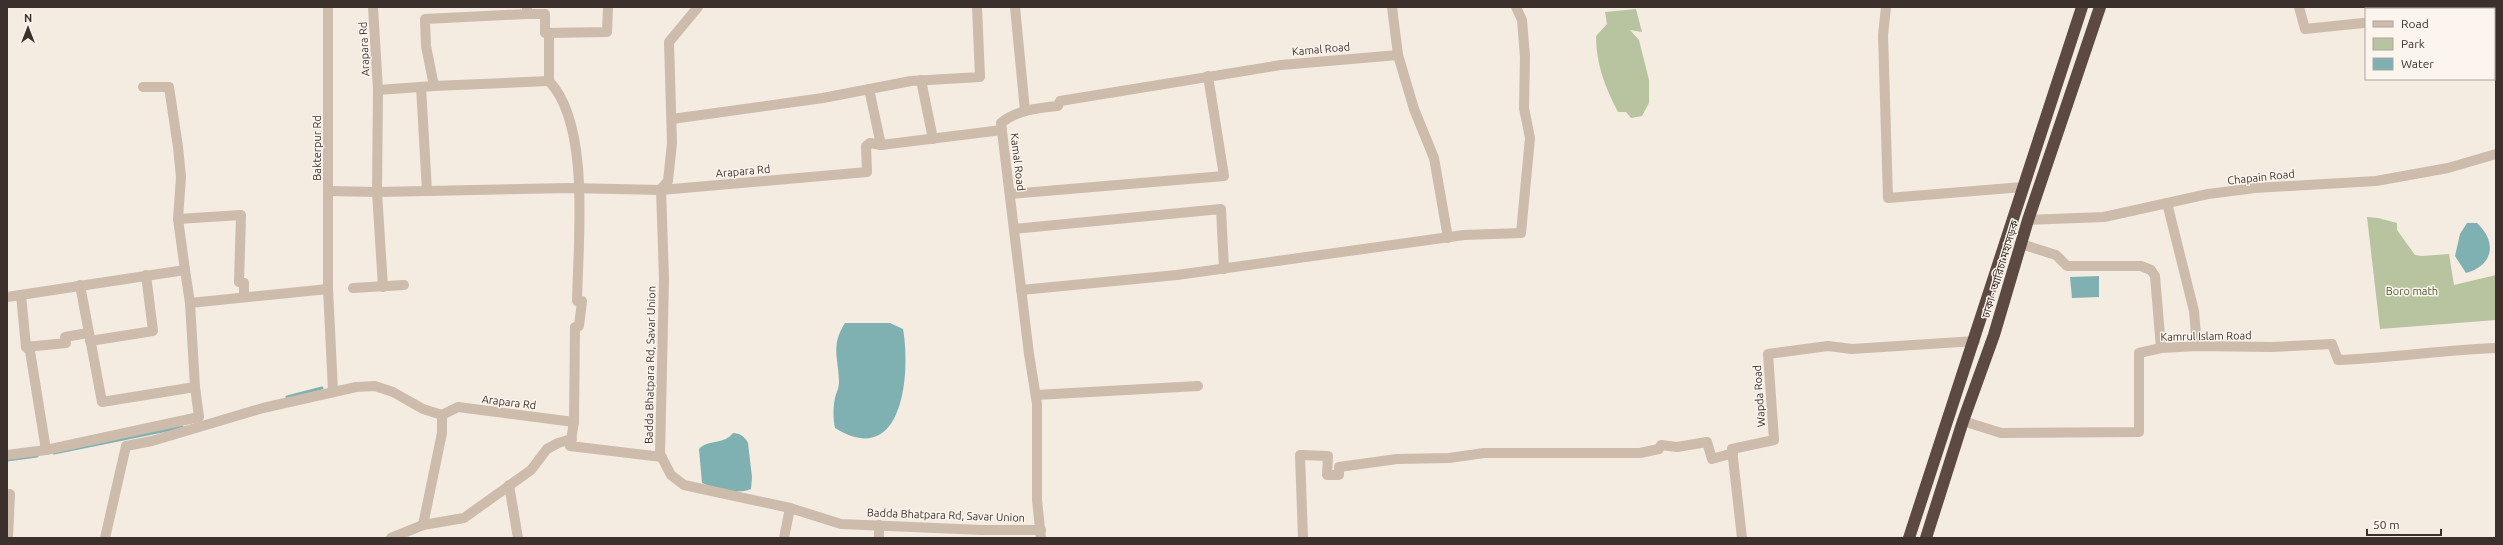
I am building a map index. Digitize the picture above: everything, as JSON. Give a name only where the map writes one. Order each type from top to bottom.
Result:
[{"type":"highway","name":"ঢাকা - আরিচা মহাসড়ক","points":[[1909,538],[1975,341],[2023,187],[2082,7]]},
{"type":"highway","name":"ঢাকা - আরিচা মহাসড়ক","points":[[1926,538],[1962,421],[1994,334],[2028,220],[2100,7]]},
{"type":"street","name":"Bakterpur Rd","points":[[328,7],[328,289],[333,391]]},
{"type":"street","name":"Arapara Rd","points":[[373,7],[378,90],[377,192],[383,287]]},
{"type":"street","points":[[434,86],[426,46],[424,20],[527,10],[545,14],[545,33],[608,32],[608,7]]},
{"type":"street","name":"Badda Bhatpara Rd, Savar Union","points":[[698,7],[670,42],[672,143],[668,181],[662,190],[664,279],[660,435],[662,457],[671,475],[684,485],[790,508],[841,524],[879,525],[1007,534],[1041,534]]},
{"type":"street","points":[[672,119],[921,80],[980,77],[977,7]]},
{"type":"street","points":[[1015,7],[1025,111]]},
{"type":"street","points":[[1392,7],[1398,55],[1414,109],[1434,158],[1448,238]]},
{"type":"street","points":[[1021,290],[1224,269],[1448,238],[1521,233],[1530,138],[1524,108],[1525,57],[1522,20],[1516,7]]},
{"type":"street","points":[[1886,7],[1883,35],[1888,198],[2023,187]]},
{"type":"street","points":[[2299,7],[2305,30],[2362,23]]},
{"type":"street","points":[[549,33],[549,81],[569,112],[576,150],[579,188],[577,301],[582,301],[579,326],[575,327],[574,422],[570,446],[662,457]]},
{"type":"street","name":"Kamal Road","points":[[1041,534],[1037,500],[1036,394],[1021,290],[1001,123],[1010,116],[1025,111],[1058,106],[1060,101],[1281,65],[1398,55]]},
{"type":"street","points":[[1010,194],[1224,176],[1208,76]]},
{"type":"street","points":[[921,80],[933,139]]},
{"type":"street","name":"Arapara Rd","points":[[378,90],[549,81]]},
{"type":"street","points":[[7,455],[46,450],[199,417],[195,387],[190,303],[184,270],[178,219],[181,177],[169,87],[143,87]]},
{"type":"street","points":[[421,87],[427,191]]},
{"type":"street","points":[[869,89],[881,145],[1002,130]]},
{"type":"street","name":"Arapara Rd","points":[[329,191],[377,192],[579,188],[662,190],[867,172],[866,146],[870,143],[881,145]]},
{"type":"street","name":"Chapain Road","points":[[2028,220],[2104,217],[2208,194],[2255,188],[2376,180],[2448,168],[2495,158]]},
{"type":"street","points":[[2167,204],[2194,311],[2197,346]]},
{"type":"street","points":[[1014,229],[1221,209],[1224,269]]},
{"type":"street","points":[[178,219],[241,215],[239,282],[244,283],[244,297]]},
{"type":"street","points":[[2021,244],[2056,255],[2067,266],[2141,266],[2151,270],[2156,283],[2161,348]]},
{"type":"street","points":[[7,297],[184,270]]},
{"type":"street","points":[[26,347],[66,343],[65,337],[89,337],[153,331],[146,275]]},
{"type":"street","points":[[80,285],[102,402],[195,387]]},
{"type":"street","points":[[354,288],[404,285]]},
{"type":"street","points":[[190,303],[328,289]]},
{"type":"street","points":[[21,295],[26,347],[30,351],[46,450]]},
{"type":"street","name":"Wapda Road","points":[[1733,453],[1732,449],[1774,440],[1768,354],[1828,346],[1852,349],[1975,341]]},
{"type":"street","name":"Kamrul Islam Road","points":[[1962,421],[2001,433],[2139,432],[2139,352],[2161,348],[2197,346],[2271,348],[2332,344],[2338,360],[2387,358],[2448,350],[2496,348]]},
{"type":"street","points":[[105,538],[126,446],[152,441],[263,408],[333,391],[375,386],[393,392],[423,409],[442,415],[442,433],[423,525]]},
{"type":"street","points":[[1036,394],[1198,386]]},
{"type":"street","name":"Arapara Rd","points":[[442,415],[458,408],[574,422]]},
{"type":"street","points":[[391,538],[423,525],[464,518],[531,470],[547,449],[558,443],[572,439]]},
{"type":"street","points":[[1303,538],[1300,455],[1328,456],[1327,475],[1339,475],[1339,467],[1355,463],[1448,458],[1484,453],[1640,453],[1659,450],[1661,445],[1677,447],[1707,442],[1712,459],[1733,453],[1742,538]]},
{"type":"street","points":[[509,485],[518,538]]},
{"type":"street","points":[[8,538],[10,494]]},
{"type":"street","points":[[784,538],[790,508]]},
{"type":"street","points":[[879,525],[879,538]]},
{"type":"green space","points":[[1636,9],[1642,32],[1630,30],[1639,40],[1649,80],[1649,103],[1642,116],[1631,118],[1626,112],[1618,112],[1609,94],[1602,75],[1596,46],[1596,36],[1607,24],[1605,12]]},
{"type":"green space","name":"Boro math","points":[[2367,217],[2397,223],[2397,230],[2415,255],[2422,256],[2449,254],[2454,285],[2496,275],[2496,320],[2380,329]]},
{"type":"water","points":[[2467,223],[2477,223],[2483,230],[2488,238],[2490,252],[2487,259],[2482,264],[2466,273],[2455,256],[2460,234]]},
{"type":"water","points":[[2099,276],[2099,297],[2072,298],[2070,277]]},
{"type":"water","points":[[845,323],[890,323],[903,329],[905,369],[903,391],[898,411],[889,427],[875,437],[858,438],[835,428],[834,405],[839,387],[836,353],[840,331]]},
{"type":"water","points":[[733,433],[742,436],[748,443],[752,477],[751,489],[745,491],[726,490],[702,483],[699,449],[707,444],[721,441]]},
{"type":"waterway","points":[[287,397],[322,388]]},
{"type":"waterway","points":[[54,453],[182,427]]},
{"type":"waterway","points":[[7,460],[37,456]]}]
